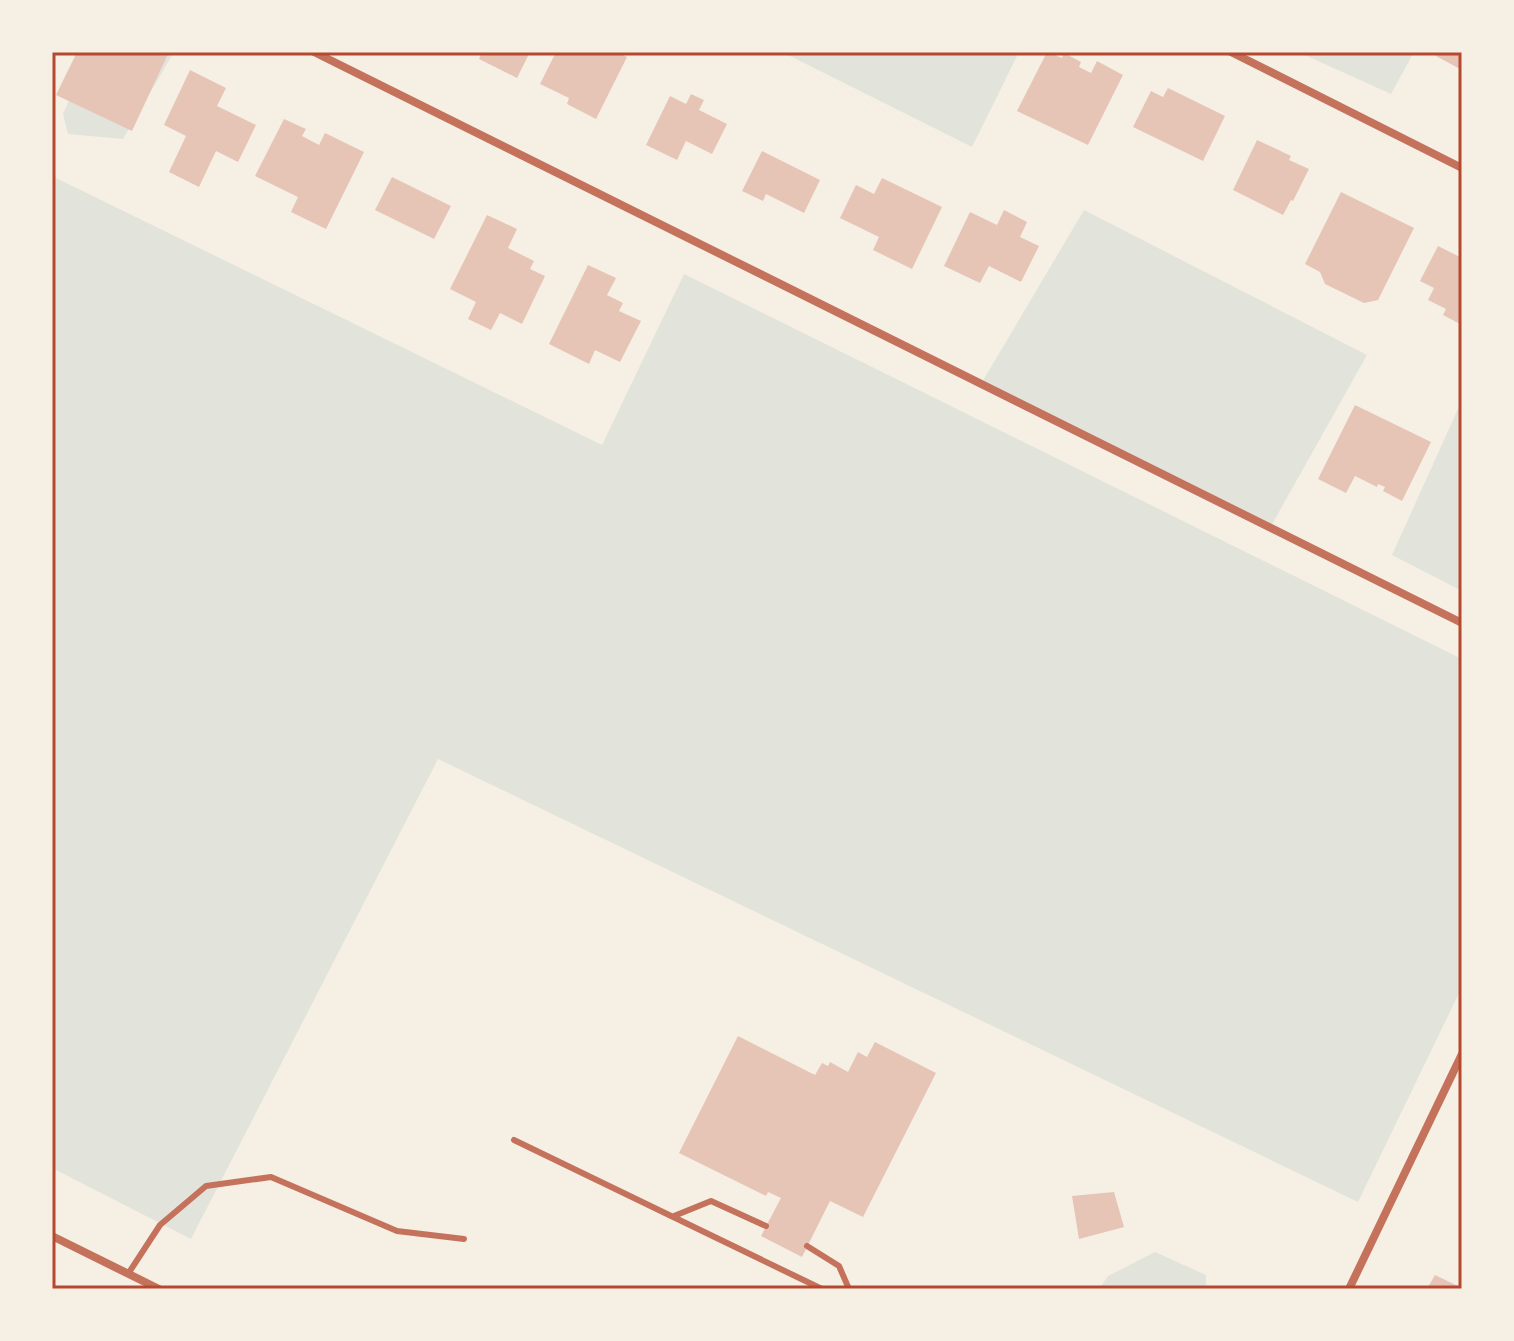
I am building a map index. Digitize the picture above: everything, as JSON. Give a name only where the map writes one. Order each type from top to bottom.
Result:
[{"type":"street","points":[[314,52],[1462,623]]},
{"type":"street","points":[[1231,52],[1462,168]]},
{"type":"street","points":[[1349,1289],[1462,1054]]},
{"type":"street","points":[[52,1236],[159,1289]]},
{"type":"lane","points":[[514,1140],[822,1289]]},
{"type":"lane","points":[[128,1274],[160,1225],[206,1186],[271,1177],[397,1231],[464,1239]]},
{"type":"lane","points":[[673,1216],[711,1201],[766,1226]]},
{"type":"lane","points":[[807,1246],[839,1266],[849,1289]]},
{"type":"shaded area","points":[[90,52],[174,52],[123,139],[68,134],[63,114]]},
{"type":"shaded area","points":[[782,52],[1019,52],[972,147]]},
{"type":"shaded area","points":[[1298,52],[1414,52],[1391,94]]},
{"type":"shaded area","points":[[52,176],[602,445],[684,274],[1462,659],[1462,987],[1358,1202],[438,759],[191,1239],[52,1168]]},
{"type":"shaded area","points":[[1084,210],[1367,355],[1270,528],[981,384]]},
{"type":"shaded area","points":[[1462,400],[1462,591],[1392,555]]},
{"type":"shaded area","points":[[1155,1252],[1206,1275],[1206,1289],[1099,1289],[1108,1276]]},
{"type":"building","points":[[77,52],[168,54],[132,131],[56,95]]},
{"type":"building","points":[[482,52],[530,52],[517,78],[479,59]]},
{"type":"building","points":[[556,52],[617,52],[627,57],[596,119],[567,104],[569,98],[540,84]]},
{"type":"building","points":[[1047,52],[1062,58],[1064,53],[1081,62],[1079,67],[1091,73],[1097,61],[1123,75],[1088,145],[1017,111]]},
{"type":"building","points":[[1438,52],[1462,52],[1462,70],[1436,56]]},
{"type":"building","points":[[190,70],[226,88],[217,106],[256,125],[238,162],[216,151],[199,187],[169,172],[186,136],[164,125]]},
{"type":"building","points":[[1168,88],[1225,116],[1203,161],[1133,127],[1151,91],[1163,97]]},
{"type":"building","points":[[691,94],[704,100],[699,110],[727,124],[712,154],[686,141],[677,160],[646,145],[670,96],[686,104]]},
{"type":"building","points":[[284,119],[306,129],[302,136],[319,145],[325,133],[364,152],[326,229],[291,212],[298,197],[255,176]]},
{"type":"building","points":[[1257,140],[1291,156],[1289,160],[1309,169],[1283,215],[1233,190]]},
{"type":"building","points":[[762,151],[820,180],[804,213],[766,194],[763,201],[742,191]]},
{"type":"building","points":[[392,177],[451,206],[434,239],[375,210]]},
{"type":"building","points":[[882,178],[942,207],[912,269],[873,250],[879,237],[840,218],[856,185],[874,194]]},
{"type":"building","points":[[1341,192],[1414,228],[1378,300],[1364,303],[1325,284],[1320,272],[1305,264]]},
{"type":"building","points":[[1004,210],[1027,222],[1020,237],[1039,246],[1021,282],[989,266],[980,283],[944,266],[970,212],[997,225]]},
{"type":"building","points":[[487,215],[517,229],[508,248],[534,261],[530,269],[545,276],[522,324],[500,313],[491,330],[468,319],[476,302],[450,289]]},
{"type":"building","points":[[1438,246],[1462,258],[1462,325],[1443,315],[1446,309],[1428,300],[1434,288],[1420,281]]},
{"type":"building","points":[[588,265],[616,278],[607,295],[623,303],[619,311],[641,321],[620,362],[595,350],[589,364],[549,344]]},
{"type":"building","points":[[1355,405],[1431,442],[1402,501],[1383,491],[1385,487],[1378,484],[1377,487],[1355,476],[1346,493],[1318,479]]},
{"type":"building","points":[[738,1036],[815,1075],[822,1063],[828,1066],[830,1062],[848,1072],[858,1052],[867,1057],[875,1042],[936,1073],[863,1217],[830,1201],[802,1257],[761,1236],[781,1198],[768,1192],[766,1196],[679,1153]]},
{"type":"building","points":[[1114,1192],[1124,1227],[1079,1239],[1072,1196]]},
{"type":"building","points":[[1435,1275],[1462,1288],[1462,1289],[1427,1289]]}]
